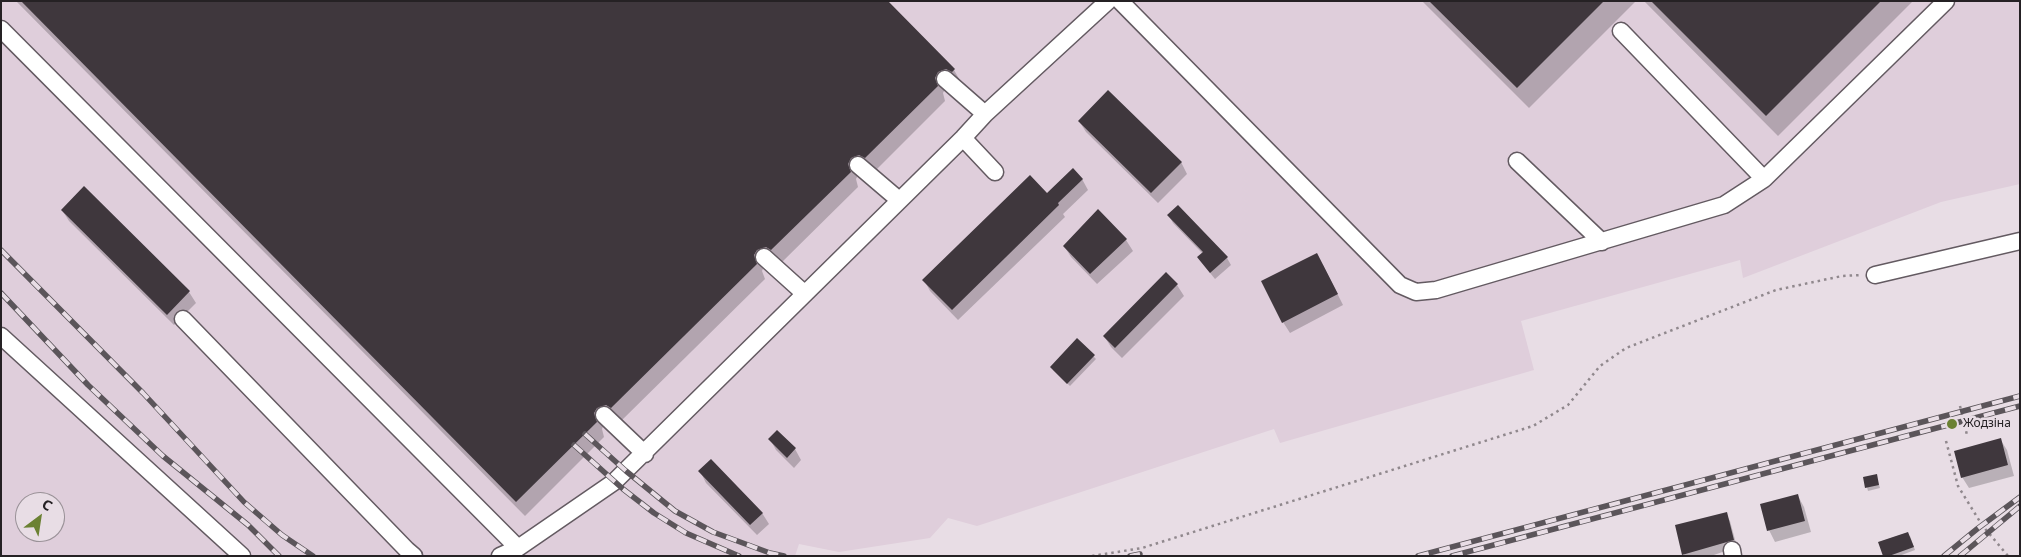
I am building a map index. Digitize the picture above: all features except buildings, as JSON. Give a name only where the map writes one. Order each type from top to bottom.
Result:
[{"type":"lane","points":[[500,556],[518,548],[614,482],[645,454],[985,114],[1108,1]]},
{"type":"lane","points":[[1120,1],[1400,285],[1416,292],[1436,290],[1724,206],[1764,179],[1946,1]]},
{"type":"lane","points":[[1,29],[518,548]]},
{"type":"lane","points":[[1621,31],[1764,179]]},
{"type":"lane","points":[[945,79],[985,114]]},
{"type":"lane","points":[[963,138],[995,172]]},
{"type":"lane","points":[[1517,161],[1602,242]]},
{"type":"lane","points":[[858,165],[899,200]]},
{"type":"lane","points":[[1875,274],[2020,241]]},
{"type":"lane","points":[[764,257],[805,294]]},
{"type":"lane","points":[[183,319],[406,550],[414,556]]},
{"type":"lane","points":[[1,336],[242,556]]},
{"type":"lane","points":[[604,415],[645,454]]},
{"type":"path","points":[[1092,556],[1142,548],[1533,426],[1568,405],[1600,366],[1626,348],[1776,290],[1842,276],[1875,274]]},
{"type":"path","points":[[1960,406],[1967,435]]},
{"type":"path","points":[[1946,440],[1958,486],[1982,525],[2008,556]]},
{"type":"shaded area","points":[[1,1],[2020,1],[2020,184],[1941,202],[1743,278],[1740,260],[1521,321],[1534,370],[1280,443],[1274,429],[977,526],[948,518],[930,538],[839,552],[799,544],[795,556],[1,556]]},
{"type":"railway","points":[[1,250],[143,393],[244,502],[282,535],[313,556]]},
{"type":"railway","points":[[1,293],[88,385],[163,456],[248,525],[279,556]]},
{"type":"railway","points":[[1418,556],[2020,396]]},
{"type":"railway","points":[[1452,556],[2020,406]]},
{"type":"railway","points":[[585,434],[675,511],[713,532],[770,553],[784,556]]},
{"type":"railway","points":[[574,445],[623,489],[654,513],[686,533],[739,556]]},
{"type":"railway","points":[[1944,556],[2020,497]]},
{"type":"railway","points":[[1960,556],[2020,506]]},
{"type":"railway","points":[[1130,556],[1140,554]]},
{"type":"place","name":"Жодзіна","points":[[1952,424]]}]
